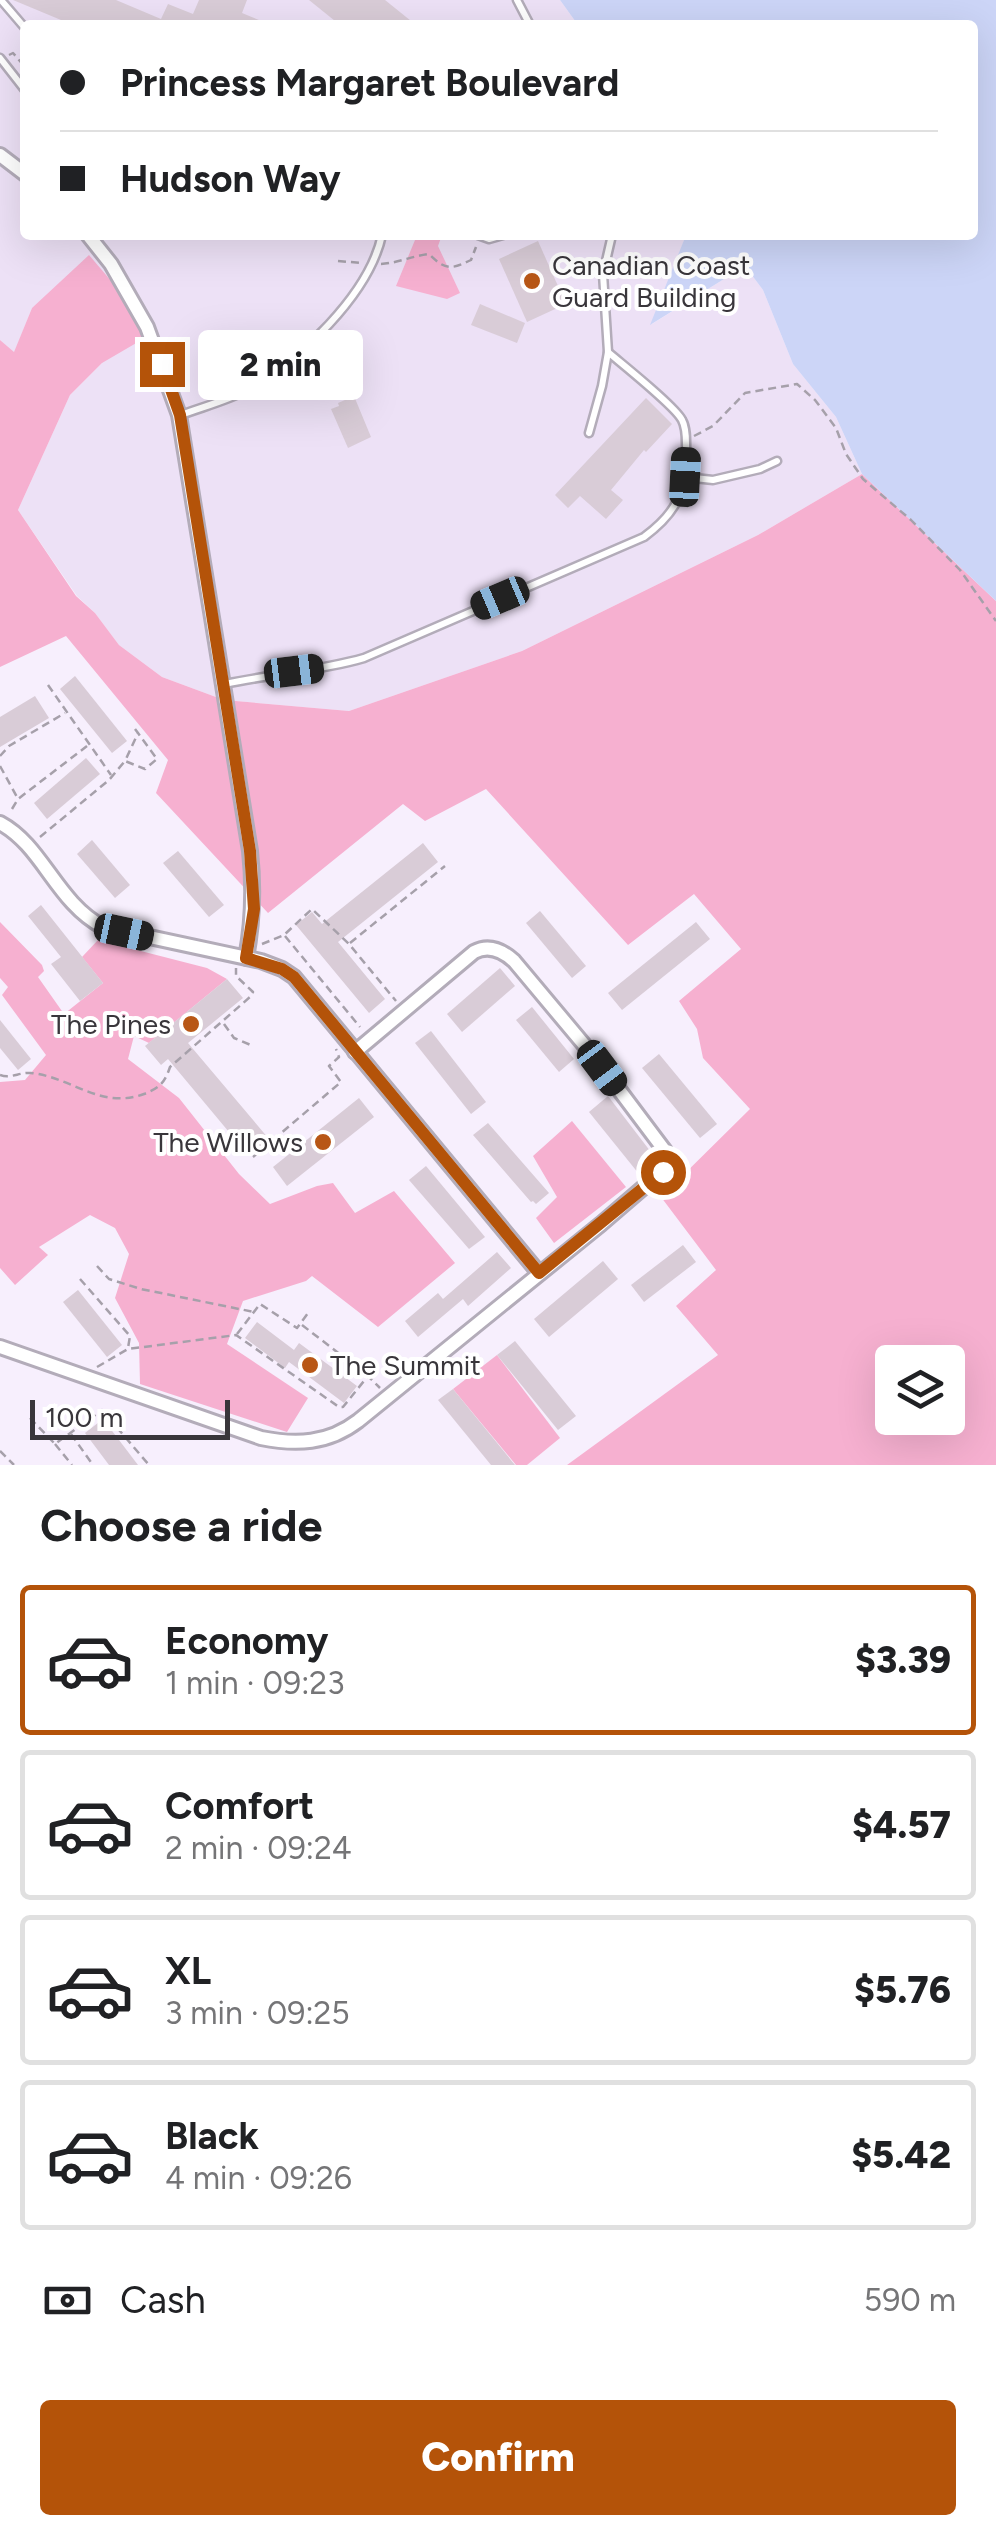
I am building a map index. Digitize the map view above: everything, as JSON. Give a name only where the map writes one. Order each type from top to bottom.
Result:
[{"type":"street","points":[[0,155],[20,170]]},
{"type":"street","points":[[92,240],[111,264],[147,327],[180,415],[254,882],[254,909],[242,957]]},
{"type":"street","points":[[0,822],[28,847],[72,906],[103,927],[242,957],[282,969],[294,977],[539,1273]]},
{"type":"street","points":[[0,1347],[260,1438],[289,1443],[318,1440],[339,1434],[389,1396],[660,1175],[667,1164],[665,1151],[596,1060],[514,961],[500,951],[483,948],[474,952],[355,1052]]},
{"type":"lane","points":[[1,0],[20,22]]},
{"type":"lane","points":[[0,58],[20,84]]},
{"type":"lane","points":[[180,415],[246,391],[297,354],[327,327],[362,282],[380,240]]},
{"type":"lane","points":[[589,433],[608,352],[603,274],[611,240]]},
{"type":"lane","points":[[224,684],[364,658],[644,537],[661,524],[677,504],[685,477],[682,420],[608,352]]},
{"type":"lane","points":[[685,477],[713,480],[777,461]]},
{"type":"path","points":[[338,261],[399,263],[429,254],[440,266],[455,267],[471,260],[478,240]]},
{"type":"path","points":[[686,440],[713,426],[745,393],[797,384],[836,428],[846,454],[863,479],[960,570],[996,620]]},
{"type":"path","points":[[48,685],[112,776]]},
{"type":"path","points":[[0,756],[9,746],[67,712]]},
{"type":"path","points":[[40,837],[112,776],[125,761],[136,731],[157,758],[145,768],[125,761]]},
{"type":"path","points":[[12,809],[18,798],[89,744]]},
{"type":"path","points":[[0,766],[18,798]]},
{"type":"path","points":[[349,944],[444,866]]},
{"type":"path","points":[[262,944],[284,935],[312,909],[349,944],[398,1003]]},
{"type":"path","points":[[284,935],[360,1028]]},
{"type":"path","points":[[0,1076],[8,1078],[29,1072],[94,1095],[125,1100],[149,1092],[164,1083],[170,1067],[253,992],[236,976],[242,957]]},
{"type":"path","points":[[222,1022],[234,1038],[253,1046]]},
{"type":"path","points":[[354,1032],[371,1024]]},
{"type":"path","points":[[253,1157],[341,1082],[329,1066],[340,1057],[335,1050],[340,1046]]},
{"type":"path","points":[[97,1266],[110,1279],[141,1289],[254,1312]]},
{"type":"path","points":[[80,1278],[130,1336],[128,1349]]},
{"type":"path","points":[[236,1335],[260,1304],[297,1328],[308,1314]]},
{"type":"path","points":[[300,1324],[389,1396]]},
{"type":"path","points":[[97,1366],[128,1349],[236,1335],[339,1408],[368,1376]]},
{"type":"path","points":[[55,1444],[102,1410],[149,1465]]},
{"type":"path","points":[[30,1418],[72,1465]]},
{"type":"path","points":[[70,1433],[94,1465]]},
{"type":"path","points":[[0,1452],[14,1465]]},
{"type":"shaded area","points":[[0,0],[560,0],[574,20],[20,20],[20,240],[684,240],[652,324],[745,266],[763,290],[793,364],[836,417],[862,474],[758,535],[522,651],[349,711],[224,700],[162,677],[119,645],[77,596],[18,510],[70,395],[102,363],[32,308],[14,353],[0,340]]},
{"type":"shaded area","points":[[415,240],[440,240],[438,246],[460,293],[447,299],[396,286]]},
{"type":"shaded area","points":[[89,255],[150,335],[102,363],[70,395],[18,510],[76,596],[95,613],[119,645],[162,677],[224,700],[349,711],[522,651],[758,535],[862,474],[996,601],[996,1465],[567,1465],[718,1355],[676,1306],[716,1270],[661,1197],[750,1109],[703,1058],[697,1029],[679,1001],[741,949],[694,894],[628,945],[486,789],[425,821],[403,804],[268,913],[156,793],[168,760],[66,636],[0,667],[0,340],[14,352],[32,308]]},
{"type":"shaded area","points":[[0,922],[42,965],[44,971],[38,977],[64,1014],[103,983],[82,957],[98,940],[207,968],[227,979],[149,1043],[134,1036],[128,1059],[179,1098],[239,1174],[270,1204],[333,1183],[355,1213],[394,1191],[455,1263],[378,1327],[312,1276],[243,1301],[227,1344],[308,1398],[287,1432],[140,1384],[139,1343],[115,1298],[129,1254],[115,1228],[90,1215],[39,1247],[48,1255],[15,1285],[0,1268],[0,1082],[25,1080],[46,1055],[2,995],[8,987],[0,978]]},
{"type":"shaded area","points":[[572,1121],[626,1187],[554,1243],[536,1218],[557,1197],[533,1156]]},
{"type":"shaded area","points":[[497,1355],[560,1438],[527,1465],[516,1465],[453,1389]]},
{"type":"water","points":[[560,0],[996,0],[996,601],[862,474],[836,417],[793,364],[763,290],[745,266],[650,325],[684,240],[978,240],[978,20],[574,20]]},
{"type":"building","points":[[13,0],[116,0],[161,19],[168,4],[193,14],[199,0],[247,0],[242,13],[259,20],[61,20]]},
{"type":"building","points":[[309,0],[385,0],[410,20],[334,20]]},
{"type":"building","name":"Canadian Coast Guard Building","points":[[538,241],[566,304],[527,322],[499,259]]},
{"type":"building","points":[[480,304],[525,323],[517,343],[471,325]]},
{"type":"building","points":[[354,396],[371,437],[348,448],[331,409]]},
{"type":"building","points":[[646,398],[672,424],[611,490],[623,500],[606,519],[580,496],[568,508],[555,495]]},
{"type":"building","points":[[75,676],[127,741],[112,753],[60,689]]},
{"type":"building","points":[[35,696],[49,718],[0,747],[0,717]]},
{"type":"building","points":[[86,758],[100,774],[47,819],[34,803]]},
{"type":"building","points":[[92,840],[130,885],[115,898],[77,854]]},
{"type":"building","points":[[423,843],[438,862],[338,942],[385,999],[369,1013],[296,925],[312,912],[322,924]]},
{"type":"building","points":[[178,851],[224,905],[209,917],[163,863]]},
{"type":"building","points":[[41,905],[103,983],[80,1001],[51,964],[61,957],[28,916]]},
{"type":"building","points":[[540,911],[586,966],[572,978],[526,923]]},
{"type":"building","points":[[696,922],[710,939],[622,1010],[608,993]]},
{"type":"building","points":[[500,968],[515,986],[462,1032],[447,1014]]},
{"type":"building","points":[[227,979],[243,998],[188,1043],[269,1139],[249,1156],[168,1059],[161,1065],[145,1046]]},
{"type":"building","points":[[532,1007],[574,1059],[559,1072],[516,1020]]},
{"type":"building","points":[[0,1020],[31,1059],[18,1070],[0,1048]]},
{"type":"building","points":[[431,1031],[486,1102],[471,1114],[415,1043]]},
{"type":"building","points":[[659,1054],[717,1124],[700,1138],[642,1068]]},
{"type":"building","points":[[608,1096],[657,1160],[639,1174],[589,1112]]},
{"type":"building","name":"The Willows","points":[[359,1098],[374,1117],[287,1186],[273,1167]]},
{"type":"building","points":[[488,1123],[549,1193],[536,1204],[473,1135]]},
{"type":"building","points":[[426,1166],[485,1237],[469,1249],[409,1180]]},
{"type":"building","points":[[683,1245],[696,1262],[644,1302],[631,1285]]},
{"type":"building","points":[[497,1252],[511,1268],[468,1306],[463,1299],[418,1337],[405,1321],[438,1293],[443,1299]]},
{"type":"building","points":[[603,1261],[618,1279],[549,1337],[534,1319]]},
{"type":"building","points":[[78,1290],[122,1345],[107,1357],[63,1302]]},
{"type":"building","name":"The Summit","points":[[257,1322],[294,1350],[299,1343],[357,1386],[344,1403],[289,1362],[285,1368],[245,1338]]},
{"type":"building","points":[[515,1341],[576,1416],[558,1430],[497,1355]]},
{"type":"building","points":[[453,1389],[515,1465],[491,1465],[438,1400]]},
{"type":"building","points":[[103,1419],[138,1465],[109,1465],[85,1433]]},
{"type":"place","name":"Canadian Coast Guard Building","points":[[532,281]]},
{"type":"place","name":"The Pines","points":[[191,1024]]},
{"type":"place","name":"The Willows","points":[[323,1142]]},
{"type":"place","name":"The Summit","points":[[310,1365]]},
{"type":"route","points":[[162,364],[180,415],[250,851],[254,909],[246,958],[262,961],[294,977],[539,1273],[663,1172]]}]
